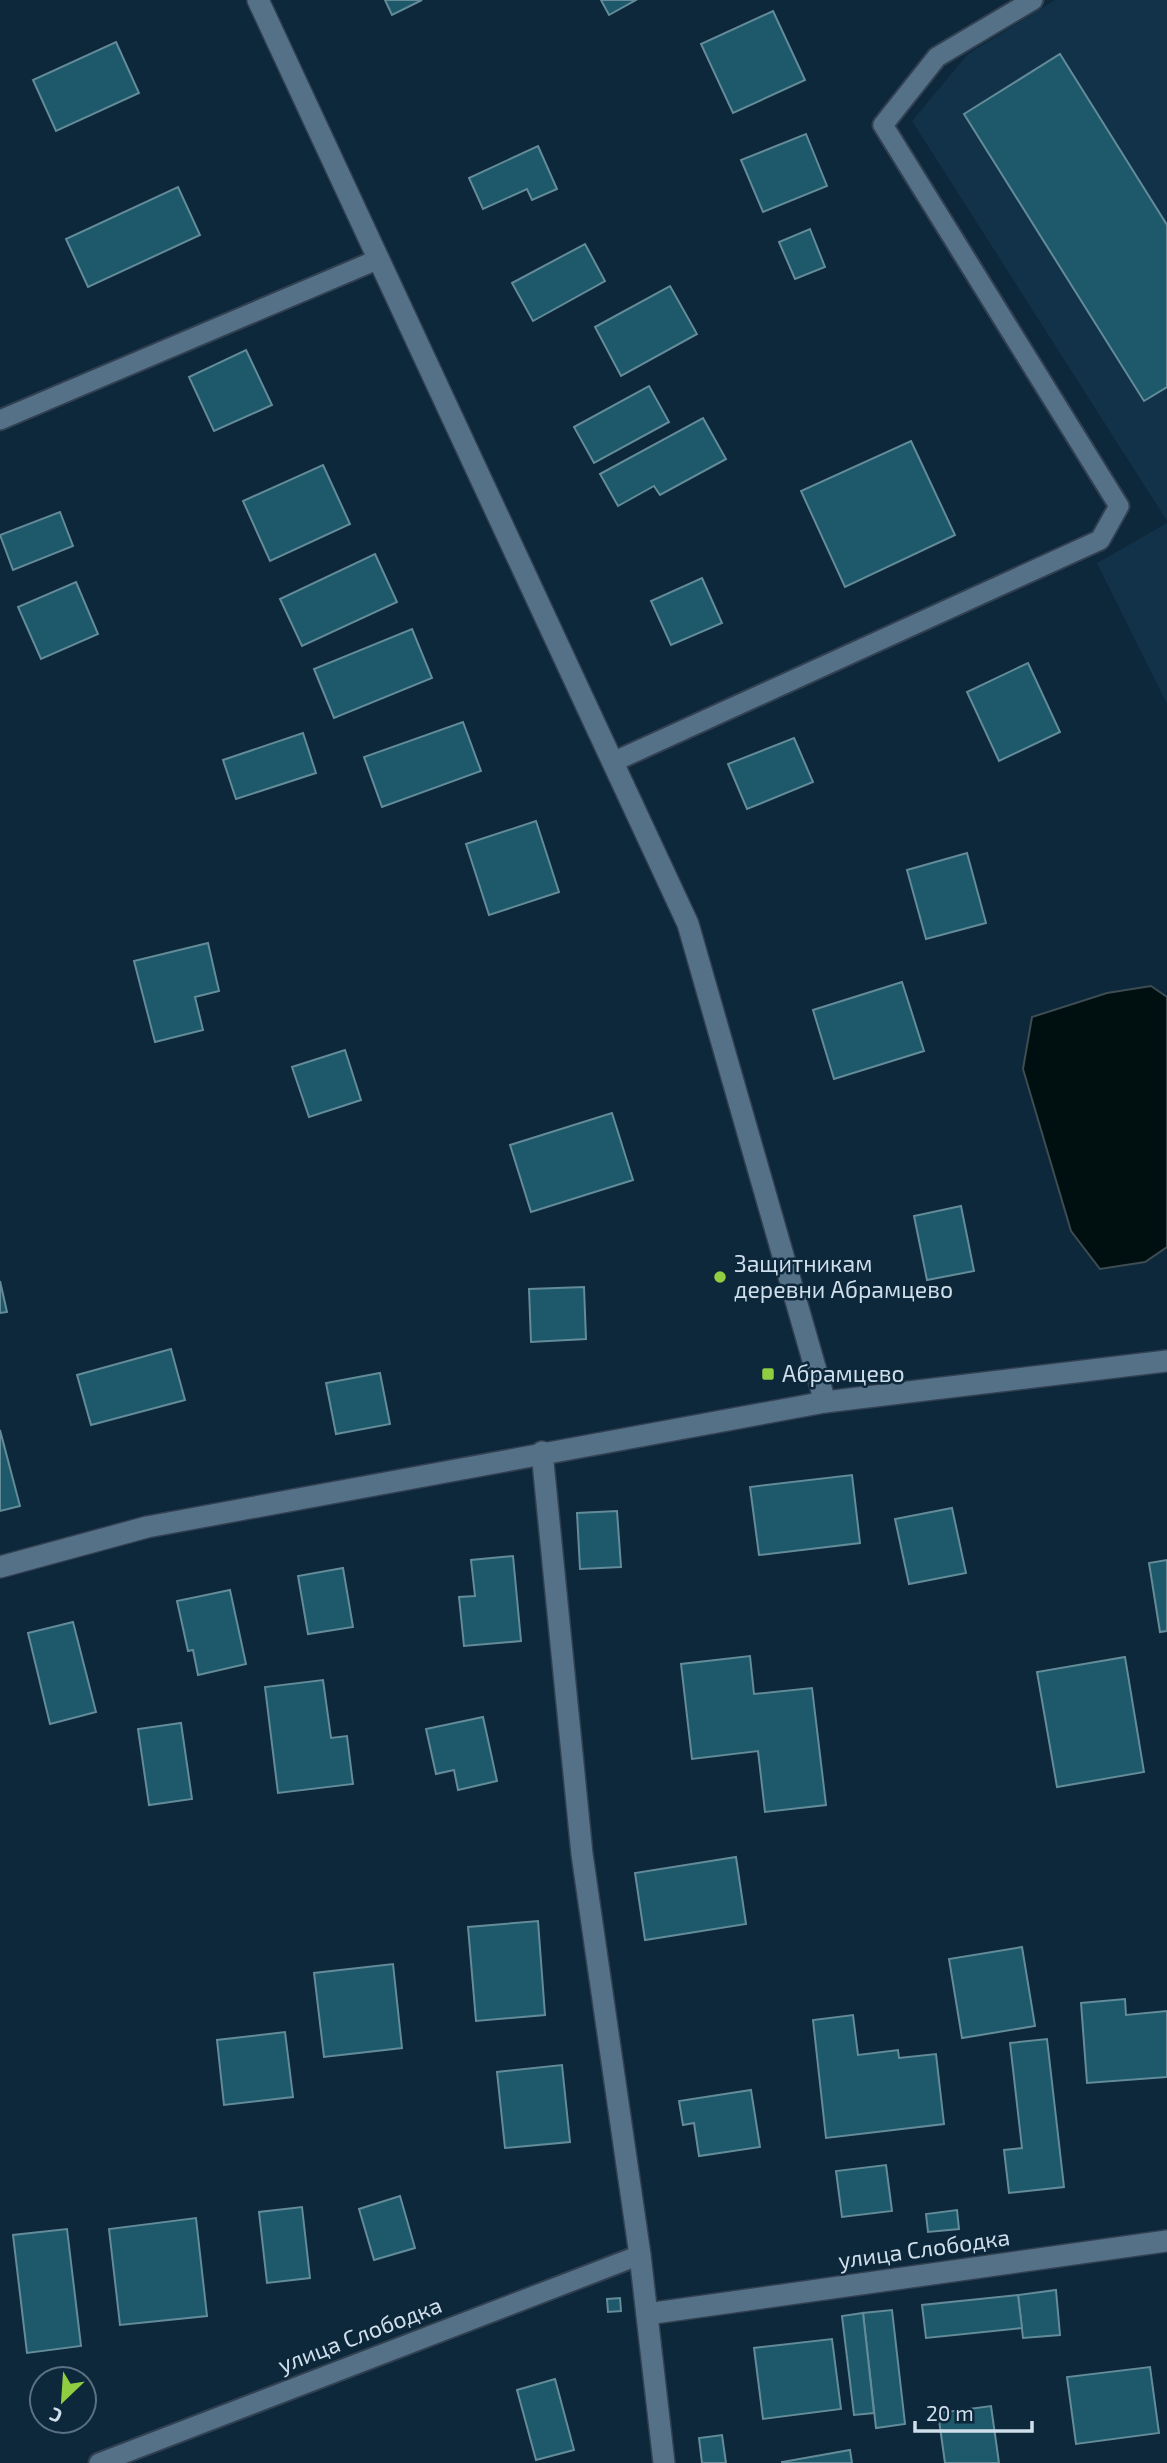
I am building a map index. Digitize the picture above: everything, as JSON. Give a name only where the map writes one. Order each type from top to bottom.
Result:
[{"type":"street","points":[[258,0],[688,924],[825,1402]]},
{"type":"street","points":[[0,1567],[147,1527],[542,1452],[825,1402],[1167,1361]]},
{"type":"street","points":[[542,1452],[582,1854],[640,2255],[664,2463]]},
{"type":"street","name":"улица Слободка","points":[[647,2314],[1167,2241]]},
{"type":"lane","points":[[613,762],[1100,540],[1119,506],[883,125],[937,57],[1033,0]]},
{"type":"lane","points":[[0,419],[379,259]]},
{"type":"lane","name":"улица Слободка","points":[[99,2463],[640,2255]]},
{"type":"shaded area","points":[[1055,0],[1167,0],[1167,521],[912,121],[968,54]]},
{"type":"shaded area","points":[[1167,523],[1167,704],[1097,563]]},
{"type":"shaded area","points":[[1151,986],[1167,997],[1167,1247],[1145,1262],[1100,1269],[1071,1231],[1023,1069],[1032,1017],[1107,993]]},
{"type":"building","points":[[385,0],[422,0],[392,15]]},
{"type":"building","points":[[601,0],[636,0],[609,15]]},
{"type":"building","points":[[773,11],[805,80],[733,113],[701,44]]},
{"type":"building","points":[[116,42],[139,93],[56,131],[33,80]]},
{"type":"building","points":[[1060,54],[1167,225],[1167,387],[1144,401],[964,114]]},
{"type":"building","points":[[806,134],[827,186],[763,212],[741,160]]},
{"type":"building","points":[[538,146],[557,189],[532,200],[527,189],[483,209],[469,178]]},
{"type":"building","points":[[178,187],[200,235],[88,287],[66,239]]},
{"type":"building","points":[[810,229],[825,267],[795,279],[779,242]]},
{"type":"building","points":[[585,244],[605,281],[533,321],[512,283]]},
{"type":"building","points":[[670,286],[697,334],[621,376],[595,327]]},
{"type":"building","points":[[246,350],[272,405],[214,431],[189,377]]},
{"type":"building","points":[[649,386],[669,422],[594,463],[574,427]]},
{"type":"building","points":[[703,418],[726,459],[660,495],[654,486],[618,506],[600,474]]},
{"type":"building","points":[[911,441],[955,535],[845,587],[801,491]]},
{"type":"building","points":[[323,465],[350,524],[270,561],[243,501]]},
{"type":"building","points":[[60,512],[73,546],[13,570],[0,535]]},
{"type":"building","points":[[375,554],[397,602],[302,646],[280,599]]},
{"type":"building","points":[[702,578],[722,623],[671,645],[651,601]]},
{"type":"building","points":[[76,582],[98,634],[41,659],[18,607]]},
{"type":"building","points":[[412,629],[432,678],[334,718],[314,669]]},
{"type":"building","points":[[1028,663],[1060,732],[999,761],[967,692]]},
{"type":"building","points":[[463,722],[481,771],[382,807],[364,757]]},
{"type":"building","points":[[303,733],[316,773],[236,799],[223,760]]},
{"type":"building","points":[[794,738],[813,782],[747,809],[728,764]]},
{"type":"building","points":[[536,821],[559,892],[489,915],[466,844]]},
{"type":"building","points":[[967,853],[986,923],[926,939],[907,870]]},
{"type":"building","points":[[208,943],[219,991],[195,997],[203,1030],[155,1042],[134,961]]},
{"type":"building","points":[[902,982],[924,1051],[834,1079],[813,1010]]},
{"type":"building","points":[[345,1050],[361,1100],[309,1117],[292,1067]]},
{"type":"building","points":[[612,1113],[633,1180],[531,1212],[510,1145]]},
{"type":"building","points":[[961,1206],[974,1271],[927,1280],[914,1216]]},
{"type":"building","points":[[0,1281],[7,1312],[0,1313]]},
{"type":"building","points":[[584,1287],[586,1339],[531,1342],[529,1289]]},
{"type":"building","points":[[171,1349],[185,1400],[91,1425],[77,1375]]},
{"type":"building","points":[[380,1373],[390,1424],[336,1434],[326,1383]]},
{"type":"building","points":[[0,1430],[20,1506],[0,1511]]},
{"type":"building","points":[[852,1475],[860,1543],[759,1555],[750,1487]]},
{"type":"building","points":[[952,1508],[966,1573],[909,1584],[895,1519]]},
{"type":"building","points":[[617,1511],[621,1567],[580,1569],[577,1513]]},
{"type":"building","points":[[513,1556],[521,1641],[464,1646],[459,1597],[475,1596],[471,1560]]},
{"type":"building","points":[[1167,1560],[1167,1631],[1160,1632],[1149,1563]]},
{"type":"building","points":[[343,1568],[353,1627],[308,1634],[298,1576]]},
{"type":"building","points":[[230,1590],[246,1664],[198,1675],[193,1650],[188,1651],[177,1601]]},
{"type":"building","points":[[73,1622],[96,1712],[50,1724],[28,1633]]},
{"type":"building","points":[[750,1656],[754,1694],[812,1688],[826,1805],[765,1812],[758,1751],[692,1759],[681,1664]]},
{"type":"building","points":[[1125,1657],[1144,1772],[1057,1787],[1037,1672]]},
{"type":"building","points":[[323,1680],[331,1738],[347,1736],[353,1784],[278,1793],[265,1687]]},
{"type":"building","points":[[483,1717],[497,1781],[458,1790],[454,1770],[436,1774],[426,1729]]},
{"type":"building","points":[[181,1723],[192,1799],[149,1805],[138,1729]]},
{"type":"building","points":[[736,1857],[746,1924],[645,1940],[635,1873]]},
{"type":"building","points":[[538,1921],[545,2015],[476,2021],[468,1927]]},
{"type":"building","points":[[1022,1947],[1035,2026],[962,2038],[949,1959]]},
{"type":"building","points":[[393,1964],[402,2048],[324,2057],[314,1973]]},
{"type":"building","points":[[1125,1999],[1126,2015],[1167,2011],[1167,2077],[1087,2083],[1081,2003]]},
{"type":"building","points":[[853,2015],[858,2055],[898,2050],[899,2058],[936,2054],[944,2124],[826,2138],[813,2020]]},
{"type":"building","points":[[285,2032],[293,2097],[224,2105],[217,2040]]},
{"type":"building","points":[[1047,2039],[1064,2187],[1009,2193],[1004,2150],[1022,2148],[1010,2043]]},
{"type":"building","points":[[562,2065],[570,2142],[505,2148],[497,2072]]},
{"type":"building","points":[[751,2090],[760,2147],[699,2156],[694,2123],[683,2125],[679,2101]]},
{"type":"building","points":[[886,2165],[892,2211],[842,2217],[836,2171]]},
{"type":"building","points":[[400,2196],[415,2248],[374,2260],[359,2209]]},
{"type":"building","points":[[302,2207],[310,2278],[267,2283],[259,2212]]},
{"type":"building","points":[[957,2210],[959,2229],[928,2232],[926,2214]]},
{"type":"building","points":[[196,2218],[207,2316],[120,2325],[109,2229]]},
{"type":"building","points":[[67,2229],[81,2346],[27,2353],[13,2235]]},
{"type":"building","points":[[1056,2290],[1060,2335],[1023,2338],[1018,2295]]},
{"type":"building","points":[[1018,2295],[1022,2328],[926,2338],[922,2305]]},
{"type":"building","points":[[620,2298],[621,2311],[608,2312],[607,2299]]},
{"type":"building","points":[[892,2310],[905,2424],[876,2428],[863,2313]]},
{"type":"building","points":[[863,2313],[874,2413],[854,2415],[842,2316]]},
{"type":"building","points":[[832,2339],[841,2409],[763,2419],[754,2348]]},
{"type":"building","points":[[1150,2367],[1159,2433],[1076,2444],[1067,2377]]},
{"type":"building","points":[[555,2379],[574,2450],[536,2460],[517,2390]]},
{"type":"building","points":[[991,2406],[999,2463],[945,2463],[938,2413]]},
{"type":"building","points":[[722,2435],[726,2463],[702,2463],[699,2438]]},
{"type":"building","points":[[850,2450],[852,2463],[782,2463],[782,2462]]},
{"type":"place","name":"Защитникам деревни Абрамцево","points":[[720,1277]]},
{"type":"place","name":"Абрамцево","points":[[768,1374]]}]
